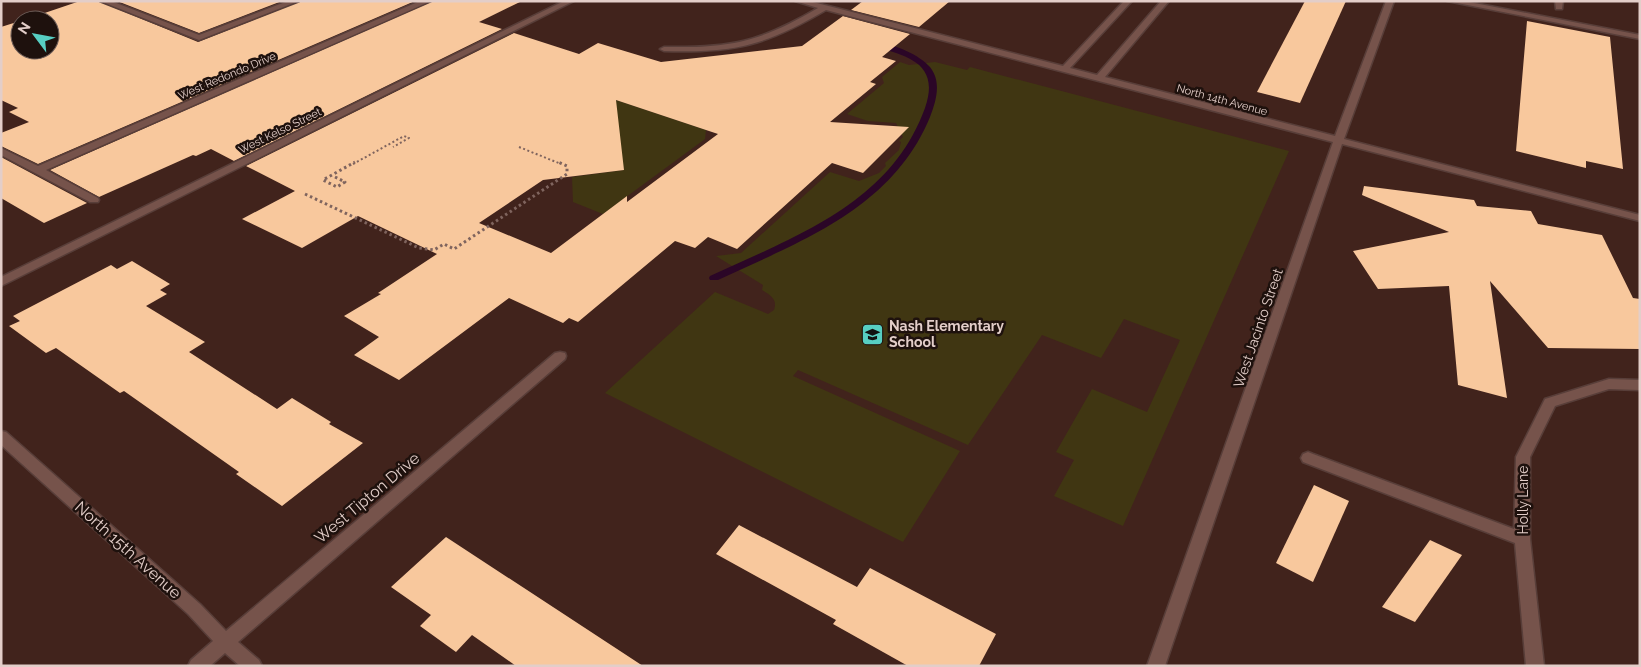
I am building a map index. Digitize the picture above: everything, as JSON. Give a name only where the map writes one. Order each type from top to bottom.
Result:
[{"type":"street","points":[[104,1],[199,38],[295,1]]},
{"type":"street","name":"West Redondo Drive","points":[[36,171],[427,1]]},
{"type":"street","name":"West Kelso Street","points":[[1,282],[570,1]]},
{"type":"street","name":"North 14th Avenue","points":[[799,1],[1640,218]]},
{"type":"street","points":[[1064,70],[1128,1]]},
{"type":"street","points":[[1099,79],[1165,1]]},
{"type":"street","name":"West Jacinto Street","points":[[1156,666],[1338,141],[1390,1]]},
{"type":"street","points":[[1451,1],[1640,37]]},
{"type":"street","points":[[664,49],[720,48],[766,39],[790,28],[824,8]]},
{"type":"street","points":[[1,151],[94,200]]},
{"type":"street","name":"West Tipton Drive","points":[[197,666],[560,356]]},
{"type":"street","name":"Holly Lane","points":[[1535,666],[1522,539],[1523,457],[1550,403],[1609,384],[1640,385]]},
{"type":"street","name":"North 15th Avenue","points":[[1,436],[194,609],[225,642],[253,666]]},
{"type":"street","points":[[1308,458],[1522,539]]},
{"type":"path","points":[[335,177],[345,182],[337,187],[323,180],[404,136],[409,138],[393,147]]},
{"type":"path","points":[[305,194],[418,248],[434,250],[444,244],[454,249],[567,174],[567,166],[519,147]]},
{"type":"shaded area","points":[[900,62],[909,65],[935,62],[967,70],[970,67],[1289,151],[1123,526],[1054,496],[1074,460],[1056,452],[1092,389],[1147,412],[1180,340],[1124,319],[1101,358],[1042,335],[968,445],[798,370],[793,376],[960,451],[903,542],[605,393],[715,292],[768,314],[774,310],[774,300],[762,290],[763,285],[716,256],[741,253],[830,172],[859,181],[879,173],[886,166],[885,163],[899,150],[901,142],[899,141],[903,137],[896,123],[868,121],[847,114],[884,83],[882,77]]},
{"type":"shaded area","points":[[607,97],[706,130],[705,139],[603,214],[573,202],[572,177],[624,170]]},
{"type":"building","points":[[80,1],[98,1],[198,42],[301,1],[415,1],[38,164],[1,146],[1,133],[29,122],[9,112],[18,108],[1,100],[1,27],[10,24],[10,60],[60,60],[60,10],[53,10]]},
{"type":"building","points":[[117,1],[282,1],[199,33]]},
{"type":"building","points":[[433,1],[522,1],[479,22],[502,29],[234,161],[211,149],[196,156],[193,155],[99,197],[50,170]]},
{"type":"building","points":[[863,1],[950,1],[919,27],[851,10]]},
{"type":"building","points":[[1305,1],[1346,1],[1300,103],[1257,92]]},
{"type":"building","points":[[843,16],[910,34],[882,57],[896,61],[870,82],[876,84],[830,122],[909,127],[863,173],[832,163],[737,249],[708,237],[695,248],[675,241],[578,322],[569,318],[563,323],[509,298],[399,380],[354,355],[379,337],[344,316],[381,294],[378,293],[437,254],[358,216],[302,248],[242,219],[295,191],[246,166],[514,33],[579,54],[598,43],[661,62],[802,46]],"holes":[[[616,100],[718,134],[627,202],[627,196],[551,253],[479,223],[543,180],[624,170]]]},
{"type":"building","points":[[1527,21],[1610,37],[1623,169],[1586,161],[1586,168],[1516,151]]},
{"type":"building","points":[[1,157],[87,203],[44,223],[1,198]]},
{"type":"building","points":[[1364,186],[1474,200],[1477,206],[1531,211],[1538,224],[1602,235],[1633,298],[1640,299],[1640,349],[1548,348],[1490,281],[1507,398],[1458,385],[1449,286],[1378,289],[1353,251],[1449,232],[1362,195]]},
{"type":"building","points":[[132,261],[170,284],[160,290],[167,294],[146,306],[205,342],[189,352],[277,409],[292,398],[331,422],[329,424],[363,443],[282,506],[236,474],[239,472],[124,391],[120,393],[56,348],[46,353],[9,326],[20,321],[13,316],[111,265],[117,269]]},
{"type":"building","points":[[1314,485],[1349,501],[1313,582],[1276,563]]},
{"type":"building","points":[[739,525],[857,587],[870,568],[996,634],[979,666],[908,666],[833,624],[836,620],[716,554]]},
{"type":"building","points":[[446,537],[643,666],[516,666],[472,635],[456,652],[420,626],[431,615],[391,587]]},
{"type":"building","points":[[1430,540],[1462,555],[1415,622],[1382,607]]},
{"type":"waterway","points":[[714,278],[806,234],[859,203],[907,153],[926,115],[934,83],[932,76],[922,63],[902,52],[878,45]]},
{"type":"place","name":"Nash Elementary School","points":[[873,334]]}]
